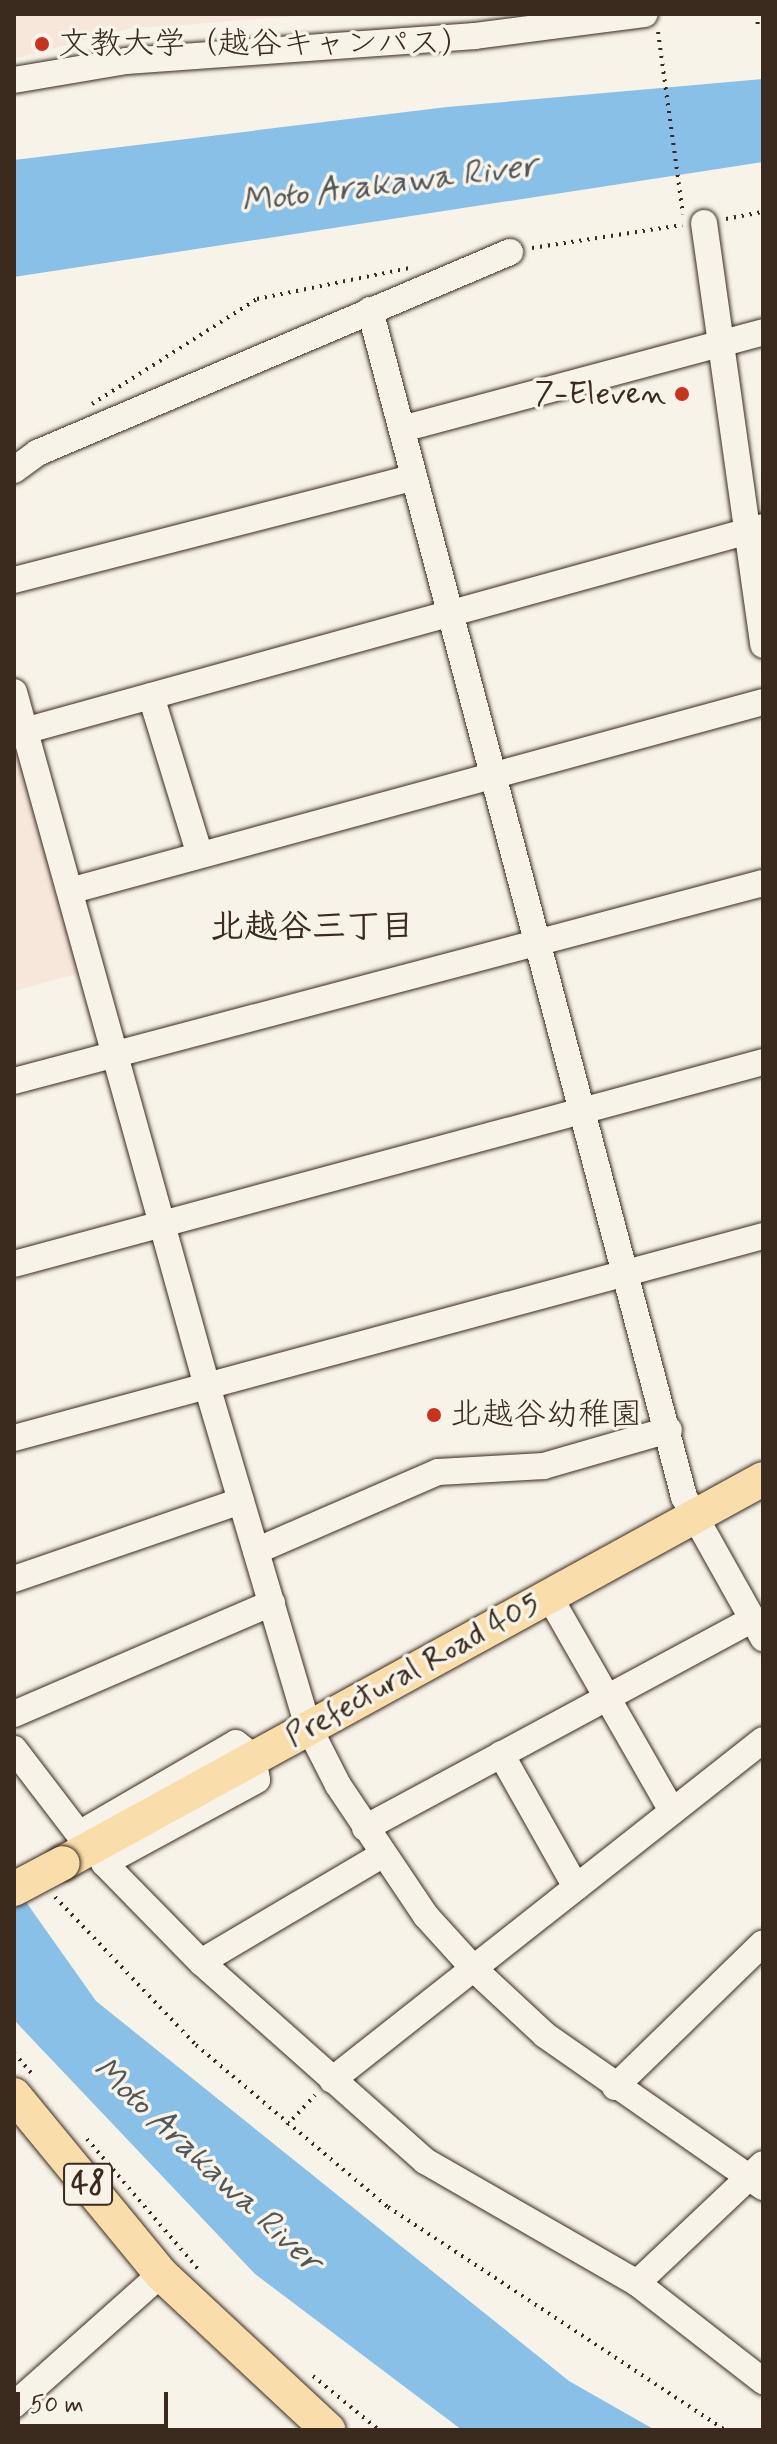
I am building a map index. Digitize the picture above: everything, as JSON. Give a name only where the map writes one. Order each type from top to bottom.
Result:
[{"type":"main road","name":"Prefectural Road 405","points":[[29,1887],[75,1856],[308,1726],[763,1479]]},
{"type":"main road","name":"48","points":[[29,2091],[161,2274],[328,2430]]},
{"type":"street","points":[[14,80],[126,61],[475,36],[651,16]]},
{"type":"street","points":[[691,222],[721,343],[755,529],[763,645]]},
{"type":"street","points":[[14,470],[37,453],[510,252]]},
{"type":"street","points":[[365,1828],[607,1697],[757,1629],[692,1518],[624,1275],[370,310]]},
{"type":"street","points":[[402,429],[763,332]]},
{"type":"street","points":[[14,580],[414,477]]},
{"type":"street","points":[[24,731],[755,529]]},
{"type":"street","points":[[14,692],[73,890],[207,1386],[308,1726],[382,1855],[474,1969],[615,2087],[759,2177],[637,2283]]},
{"type":"street","points":[[151,696],[200,855]]},
{"type":"street","points":[[73,890],[763,702]]},
{"type":"street","points":[[14,1081],[763,883]]},
{"type":"street","points":[[14,1264],[763,1062]]},
{"type":"street","points":[[14,1438],[763,1236]]},
{"type":"street","points":[[256,1551],[438,1472],[544,1466],[669,1430]]},
{"type":"street","points":[[14,1579],[241,1501]]},
{"type":"street","points":[[549,1596],[672,1811]]},
{"type":"street","points":[[14,1714],[272,1603]]},
{"type":"street","points":[[324,2087],[763,1740]]},
{"type":"street","points":[[14,1749],[79,1834],[236,1743],[253,1757],[257,1780],[104,1863],[324,2087],[425,2161],[637,2283],[763,2381]]},
{"type":"street","points":[[501,1754],[576,1887]]},
{"type":"street","points":[[201,1962],[382,1855]]},
{"type":"street","points":[[615,2087],[763,1943]]},
{"type":"street","points":[[14,2405],[161,2274]]},
{"type":"path","points":[[757,14],[758,27]]},
{"type":"path","points":[[510,252],[691,222],[651,16]]},
{"type":"path","points":[[80,414],[257,299],[425,266]]},
{"type":"path","points":[[29,1887],[287,2125],[388,2207],[725,2430]]},
{"type":"path","points":[[14,2053],[29,2091]]},
{"type":"path","points":[[287,2125],[324,2087]]},
{"type":"path","points":[[83,2134],[205,2279]]},
{"type":"path","points":[[308,2372],[379,2430]]},
{"type":"shaded area","name":"文教大学（越谷キャンパス）","points":[[14,14],[323,14],[127,29],[14,59]]},
{"type":"shaded area","points":[[14,733],[80,973],[14,991]]},
{"type":"water","name":"Moto Arakawa River","points":[[763,79],[763,162],[14,277],[14,160],[447,107]]},
{"type":"water","name":"Moto Arakawa River","points":[[14,1885],[96,2001],[569,2381],[655,2430],[462,2430],[255,2274],[14,2020]]},
{"type":"place","name":"文教大学（越谷キャンパス）","points":[[42,44]]},
{"type":"place","name":"7-Eleven","points":[[682,394]]},
{"type":"place","name":"北越谷幼稚園","points":[[434,1415]]},
{"type":"district","name":"北越谷三丁目","points":[[312,928]]}]
